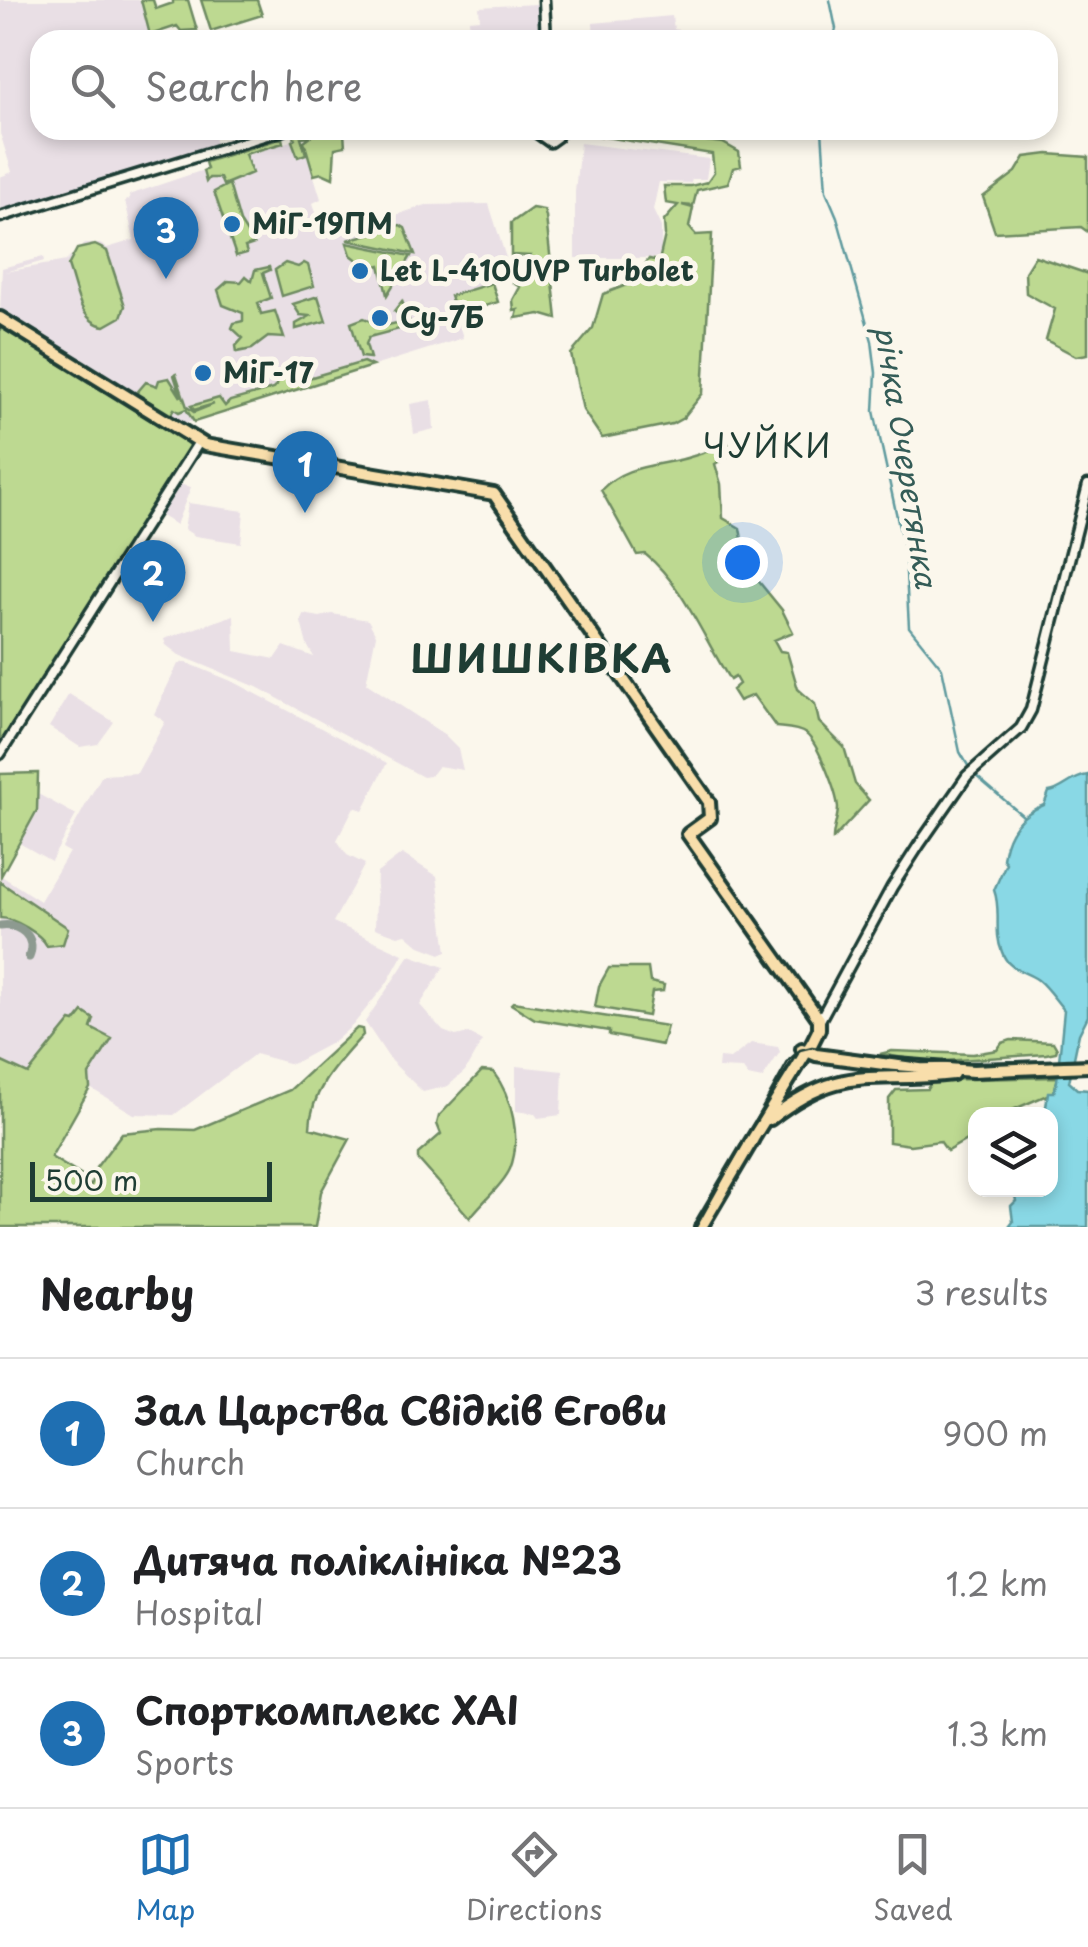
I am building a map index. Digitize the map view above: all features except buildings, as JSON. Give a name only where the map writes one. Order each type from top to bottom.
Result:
[{"type":"main road","points":[[0,318],[199,442],[494,494],[709,802],[710,818],[688,834],[817,1020],[776,1107],[752,1140]]},
{"type":"main road","points":[[804,1050],[917,1072],[1088,1066]]},
{"type":"main road","points":[[702,1227],[752,1140],[776,1107],[842,1079],[887,1068],[953,1072]]},
{"type":"main road","points":[[752,1140],[802,1097]]},
{"type":"street","points":[[544,0],[546,30]]},
{"type":"street","points":[[0,217],[250,140]]},
{"type":"street","points":[[0,754],[199,442]]},
{"type":"street","points":[[817,1020],[892,886],[970,772],[1022,728],[1031,710],[1088,485]]},
{"type":"shaded area","points":[[0,0],[142,0],[149,30],[30,30],[30,140],[215,140],[216,144],[0,210],[0,177],[12,172],[0,133]]},
{"type":"shaded area","points":[[537,4],[538,30],[470,30],[469,20],[480,19],[479,7]]},
{"type":"shaded area","points":[[672,16],[674,29],[679,30],[593,30],[593,23]]},
{"type":"shaded area","points":[[303,140],[321,199],[313,203],[318,218],[323,216],[330,237],[426,205],[489,204],[512,277],[451,296],[463,338],[202,420],[178,424],[0,311],[2,268],[43,257],[44,261],[5,272],[66,261],[84,244],[107,248],[134,240],[125,201],[130,199],[129,195]]},
{"type":"shaded area","points":[[580,143],[709,159],[706,179],[692,179],[691,183],[659,182],[653,210],[661,227],[661,258],[575,258]]},
{"type":"shaded area","points":[[432,400],[434,429],[414,434],[410,404]]},
{"type":"shaded area","points":[[178,484],[191,487],[176,525],[157,513]]},
{"type":"shaded area","points":[[188,503],[244,511],[241,543],[195,536],[184,529]]},
{"type":"shaded area","points":[[303,614],[368,620],[376,635],[366,683],[442,733],[458,749],[463,770],[438,766],[430,776],[423,777],[257,687],[179,655],[164,639],[234,615],[235,651],[275,659],[284,646],[314,657],[301,622]]},
{"type":"shaded area","points":[[185,662],[236,683],[387,763],[363,810],[354,807],[337,840],[347,855],[365,864],[333,922],[403,954],[387,983],[335,1041],[292,1064],[255,1054],[174,1115],[134,1114],[90,1088],[51,1157],[87,1179],[48,1227],[0,1227],[0,875],[40,901],[69,852],[62,848],[102,775],[137,773],[165,722],[154,714],[178,664]]},
{"type":"shaded area","points":[[69,694],[114,722],[98,744],[80,747],[49,727]]},
{"type":"shaded area","points":[[38,794],[76,815],[51,861],[19,843],[37,810]]},
{"type":"shaded area","points":[[402,854],[437,876],[447,952],[441,954],[420,946],[406,934],[398,936],[375,928],[377,873]]},
{"type":"shaded area","points":[[410,955],[444,967],[420,1005],[443,1031],[456,1036],[468,1033],[482,1041],[465,1071],[448,1086],[423,1092],[391,1061],[365,1022]]},
{"type":"shaded area","points":[[751,1043],[778,1047],[780,1052],[762,1079],[748,1076],[743,1069],[718,1068],[719,1058],[730,1059]]},
{"type":"shaded area","points":[[516,1066],[563,1071],[561,1115],[538,1118],[516,1111]]},
{"type":"green space","points":[[141,0],[153,0],[156,9],[173,0],[188,0],[197,30],[180,30],[177,26],[149,30]]},
{"type":"green space","points":[[201,0],[257,0],[262,15],[211,30]]},
{"type":"green space","points":[[282,140],[283,143],[245,154],[252,173],[223,185],[220,178],[209,178],[206,182],[205,162]]},
{"type":"green space","points":[[302,140],[306,154],[298,157],[292,141]]},
{"type":"green space","points":[[345,140],[345,146],[335,148],[333,178],[322,173],[314,175],[304,141]]},
{"type":"green space","points":[[624,140],[723,143],[739,152],[741,166],[733,168],[728,183],[697,190],[693,206],[682,205],[693,208],[689,227],[696,235],[712,234],[703,393],[683,418],[672,424],[602,438],[583,410],[571,354],[593,328],[603,294],[632,283],[649,259],[659,261],[664,221],[678,205],[666,203],[664,186],[707,182],[714,172],[712,154]]},
{"type":"green space","points":[[1025,157],[1088,157],[1088,232],[1081,227],[995,232],[983,197],[1016,172]]},
{"type":"green space","points":[[229,184],[240,222],[254,244],[245,247],[247,253],[236,256],[214,192]]},
{"type":"green space","points":[[532,208],[544,210],[546,217],[557,319],[540,314],[516,318],[518,310],[514,311],[513,300],[520,287],[513,283],[518,268],[533,263],[531,256],[511,255],[511,223]]},
{"type":"green space","points":[[400,225],[405,228],[415,254],[348,240]]},
{"type":"green space","points":[[347,243],[411,256],[387,295],[380,265],[368,268],[351,255]]},
{"type":"green space","points":[[95,245],[107,251],[125,306],[121,317],[105,326],[84,311],[68,266],[77,249]]},
{"type":"green space","points":[[1035,256],[1088,274],[1088,354],[1076,356],[1046,340],[1055,309],[1026,293],[1025,272]]},
{"type":"green space","points":[[285,263],[308,265],[314,286],[282,296],[275,270]]},
{"type":"green space","points":[[269,267],[263,273],[271,298],[258,303],[261,314],[275,311],[284,338],[268,337],[252,349],[237,352],[236,346],[243,338],[232,328],[234,323],[243,321],[243,313],[223,305],[218,290],[228,281],[241,282],[246,276],[252,281],[255,270]]},
{"type":"green space","points":[[492,283],[498,302],[456,315],[450,296]]},
{"type":"green space","points":[[318,296],[326,321],[296,329],[296,324],[310,316],[300,315],[293,304]]},
{"type":"green space","points":[[402,301],[411,326],[369,337],[366,344],[370,358],[361,357],[351,323],[364,318],[384,326],[401,322],[402,317],[394,311]]},
{"type":"green space","points":[[0,326],[191,448],[6,740],[0,743]]},
{"type":"green space","points":[[363,362],[372,366],[194,422],[186,409],[174,409],[169,418],[134,396],[146,382],[157,386],[159,380],[169,378],[181,397],[176,374],[187,407],[194,412],[214,404],[194,410],[191,406],[219,398],[225,406],[230,401],[273,389],[277,385],[272,379],[275,373],[278,379],[298,373],[305,379]]},
{"type":"green space","points":[[728,444],[731,454],[715,464],[721,484],[723,518],[740,528],[747,567],[782,610],[793,632],[774,640],[780,651],[787,652],[798,689],[815,704],[819,722],[844,747],[855,784],[869,800],[833,839],[837,801],[811,739],[799,731],[776,727],[753,695],[739,701],[732,690],[739,684],[735,677],[730,680],[670,580],[645,554],[637,555],[601,490],[634,470]]},
{"type":"green space","points":[[38,773],[37,810],[1,876],[0,774]]},
{"type":"green space","points":[[0,882],[68,928],[63,944],[47,946],[27,928],[0,918]]},
{"type":"green space","points":[[609,968],[648,968],[650,982],[664,985],[663,991],[652,992],[648,1016],[595,1007],[599,986]]},
{"type":"green space","points":[[513,1002],[667,1026],[662,1045],[609,1035],[609,1031],[535,1019]]},
{"type":"green space","points":[[83,1012],[94,1019],[91,1028],[112,1039],[89,1075],[90,1088],[51,1157],[87,1179],[90,1187],[95,1177],[92,1173],[122,1133],[195,1130],[290,1090],[357,1028],[362,1029],[363,1035],[336,1066],[315,1101],[310,1128],[350,1139],[321,1192],[315,1227],[0,1227],[0,1061],[28,1074],[71,1021],[75,1022]]},
{"type":"green space","points":[[1011,1040],[1053,1042],[1057,1049],[1046,1054],[928,1062],[880,1054],[973,1054],[997,1050]]},
{"type":"green space","points":[[482,1071],[493,1072],[505,1093],[513,1118],[515,1145],[506,1176],[470,1218],[418,1159],[418,1154],[441,1134],[439,1116]]},
{"type":"green space","points":[[1058,1077],[1054,1092],[1019,1107],[968,1107],[968,1139],[947,1151],[940,1141],[910,1145],[889,1142],[889,1099],[896,1090],[927,1089],[933,1080]]},
{"type":"water","points":[[1088,775],[1088,1016],[1079,1034],[1069,1082],[1077,1089],[1088,1090],[1088,1227],[1009,1227],[1015,1197],[1058,1197],[1058,1107],[1046,1107],[1048,1092],[1054,1092],[1057,1081],[1064,1010],[1041,983],[1005,958],[999,944],[994,890],[1006,863],[1003,859],[1007,841],[1016,826],[1044,805],[1049,792]]},
{"type":"waterway","name":"річка Очеретянка","points":[[830,0],[836,30]]},
{"type":"waterway","name":"річка Очеретянка","points":[[823,140],[826,191],[872,341],[876,373],[874,411],[905,554],[909,627],[942,668],[960,752],[970,769]]},
{"type":"waterway","name":"річка Очеретянка","points":[[975,775],[1023,816]]},
{"type":"taxiway","points":[[0,926],[25,933],[31,943],[29,957]]},
{"type":"tram line","points":[[696,1227],[789,1060],[800,1050],[812,1047],[922,1063],[1088,1060]]},
{"type":"place","name":"МіГ-19ПМ","points":[[232,224]]},
{"type":"place","name":"Let L-410UVP Turbolet","points":[[360,271]]},
{"type":"place","name":"Спорткомплекс ХАІ","points":[[166,279]]},
{"type":"place","name":"Су-7Б","points":[[380,318]]},
{"type":"place","name":"МіГ-17","points":[[203,373]]},
{"type":"place","name":"Зал Царства Свідків Єгови","points":[[305,513]]},
{"type":"place","name":"Дитяча поліклініка №23","points":[[153,622]]},
{"type":"district","name":"ЧУЙКИ","points":[[768,447]]},
{"type":"district","name":"ШИШКІВКА","points":[[542,660]]}]
